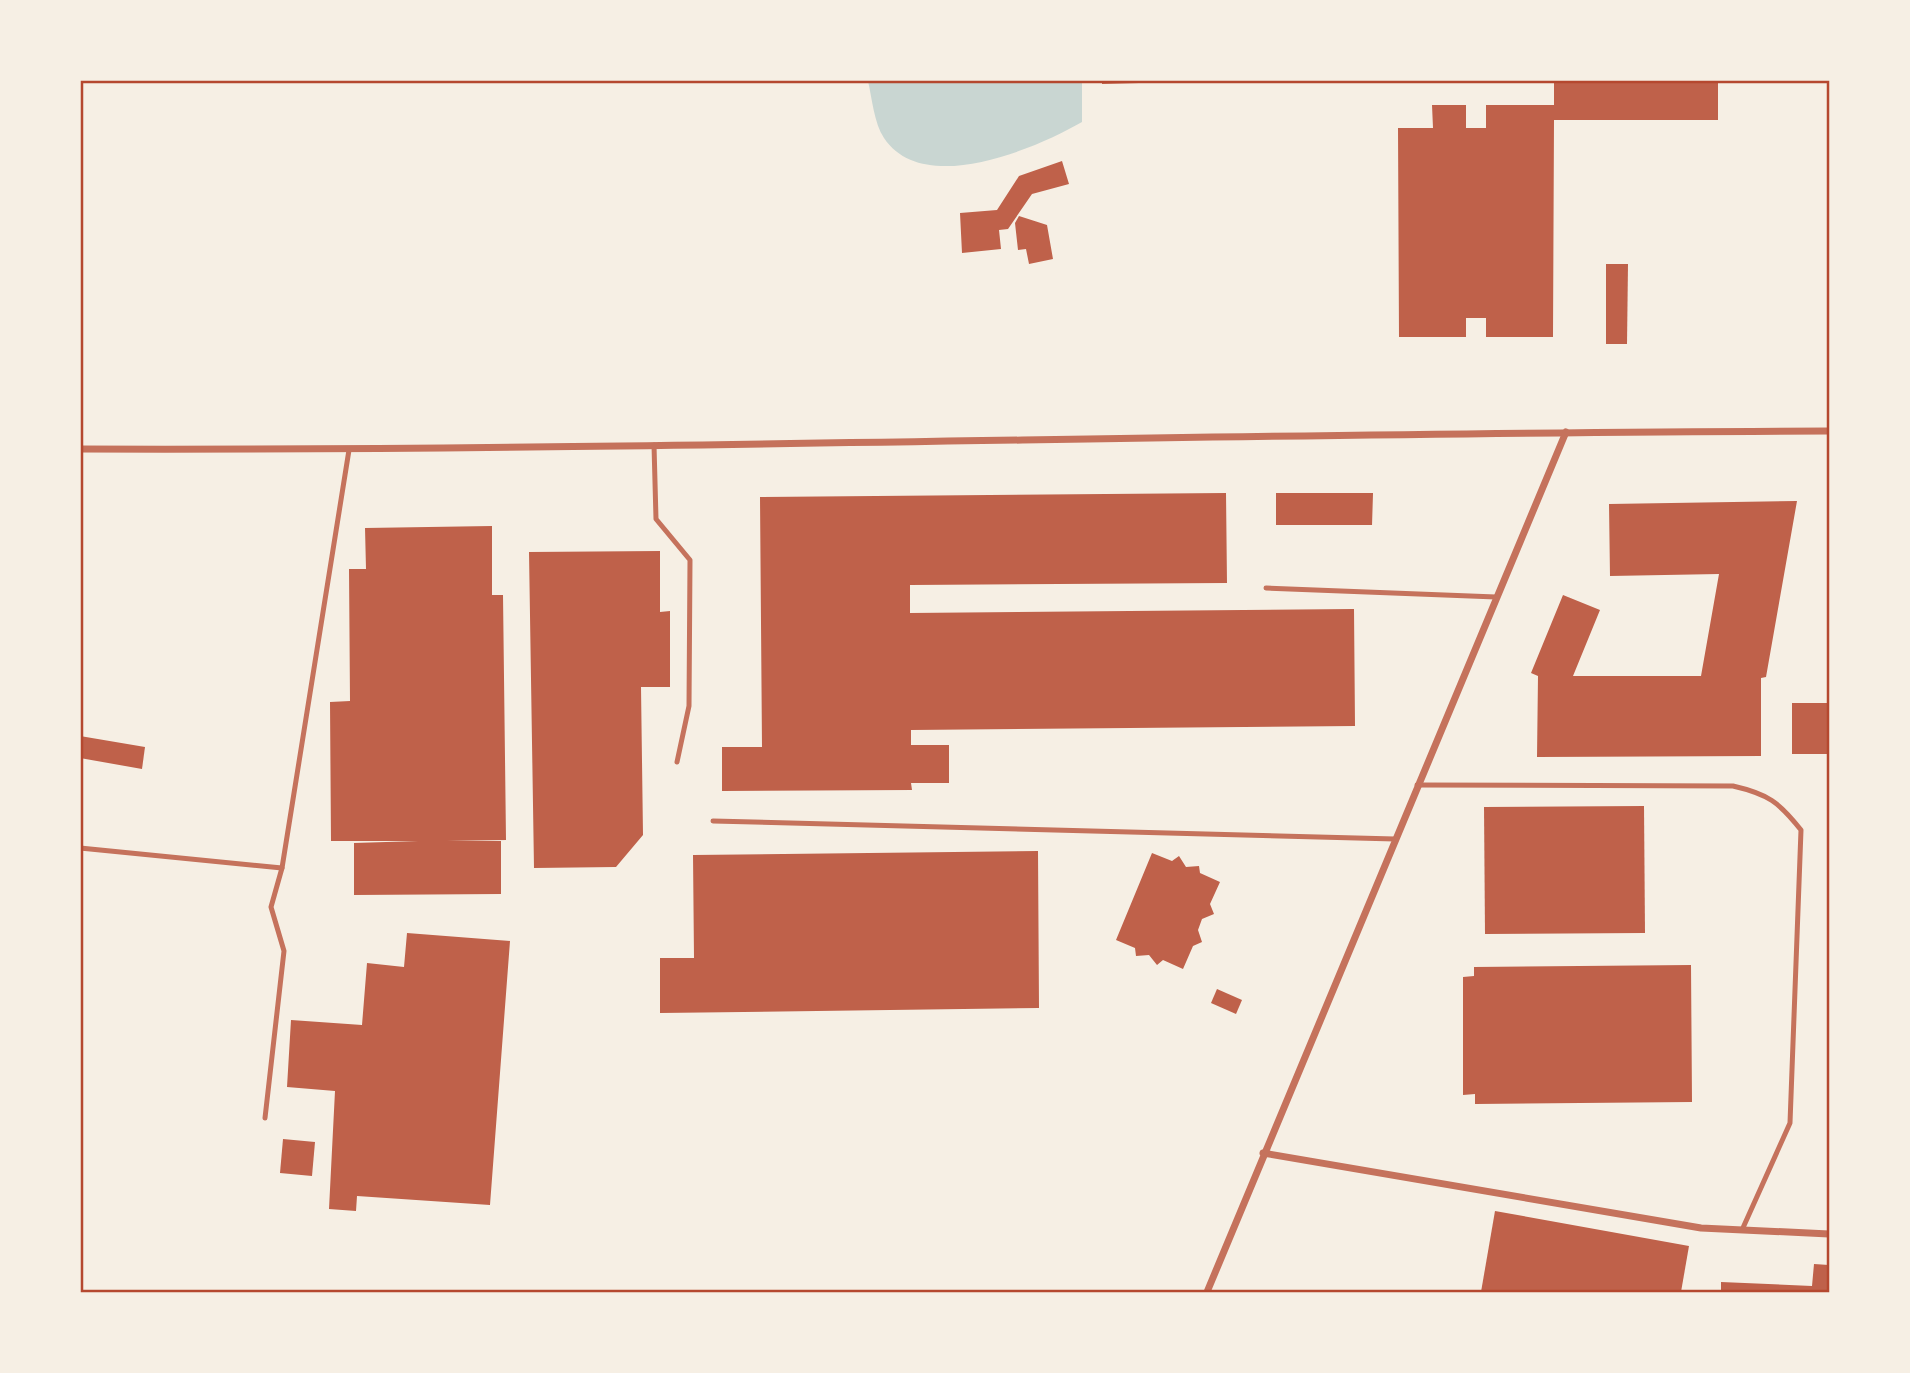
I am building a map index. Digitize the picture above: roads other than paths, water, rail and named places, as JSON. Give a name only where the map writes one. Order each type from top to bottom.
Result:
[{"type":"street","points":[[80,449],[349,450],[1566,432],[1829,431]]},
{"type":"street","points":[[1207,1293],[1263,1153],[1566,432]]},
{"type":"street","points":[[1263,1153],[1701,1228],[1829,1234]]},
{"type":"lane","points":[[654,445],[656,519],[691,560],[689,706],[677,762]]},
{"type":"lane","points":[[265,1118],[284,951],[271,907],[282,868],[349,450]]},
{"type":"lane","points":[[1266,588],[1496,597]]},
{"type":"lane","points":[[1417,785],[1733,786],[1759,792],[1775,800],[1801,831],[1790,1123],[1742,1230]]},
{"type":"lane","points":[[713,821],[1395,839]]},
{"type":"lane","points":[[80,848],[282,868]]}]
